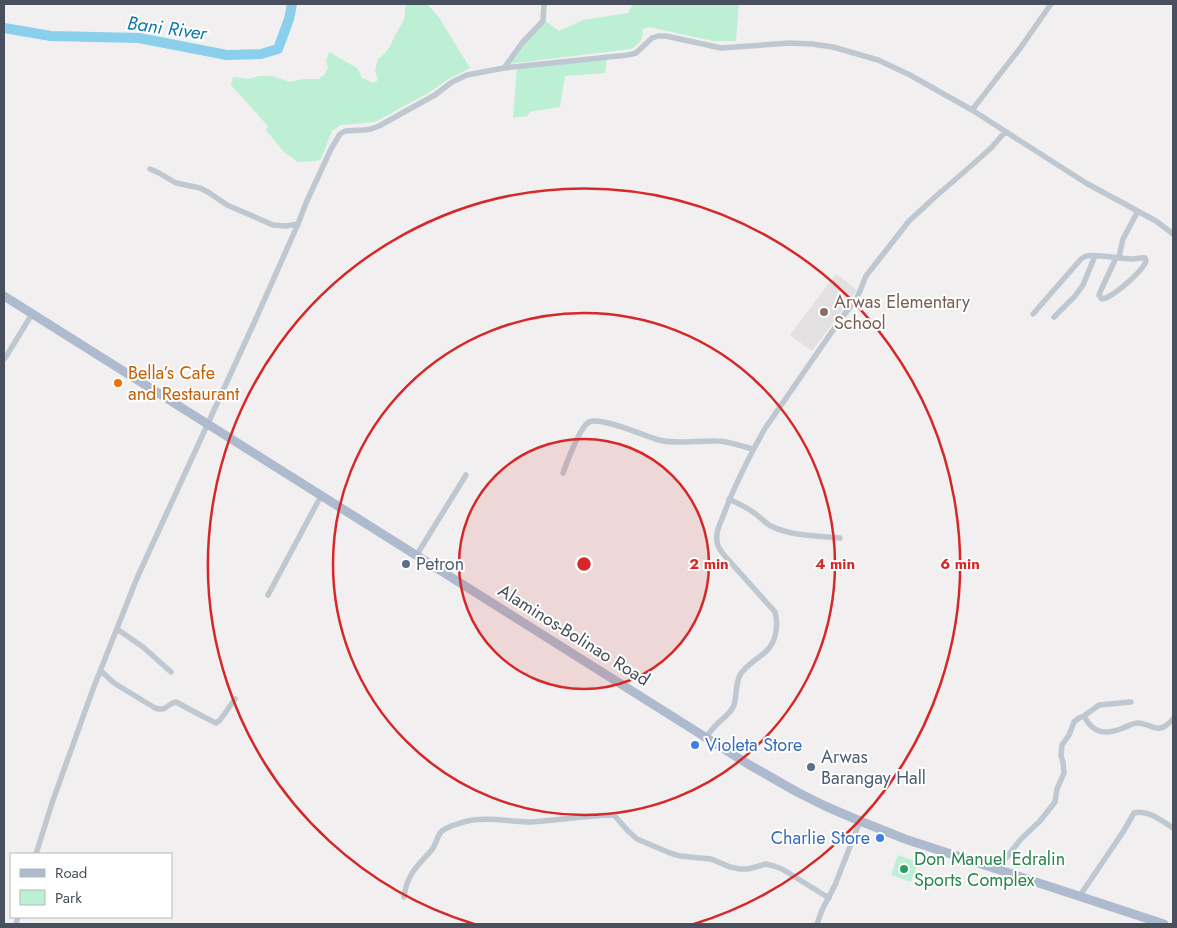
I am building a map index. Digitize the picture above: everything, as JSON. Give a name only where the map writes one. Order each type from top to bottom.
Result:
[{"type":"main road","name":"Alaminos-Bolinao Road","points":[[4,296],[748,764],[797,792],[905,839],[1164,924]]},
{"type":"street","points":[[504,68],[522,43],[543,21],[544,4]]},
{"type":"street","points":[[972,110],[1021,47],[1051,4]]},
{"type":"street","points":[[36,853],[52,803],[93,689],[137,578],[320,172],[340,134],[345,131],[371,129],[379,126],[467,75],[504,68],[628,55],[636,53],[652,38],[658,36],[721,48],[790,43],[812,44],[833,47],[878,60],[910,75],[972,110],[1086,183],[1156,221],[1173,234]]},
{"type":"street","points":[[706,737],[731,711],[734,706],[739,677],[767,651],[773,643],[777,629],[775,612],[720,550],[716,542],[720,523],[729,499],[753,449],[764,430],[849,309],[866,276],[886,249],[909,221],[972,165],[1005,132]]},
{"type":"street","points":[[150,170],[176,183],[200,188],[226,204],[273,225],[286,226],[298,224]]},
{"type":"street","points":[[1033,314],[1083,257],[1088,255],[1117,257],[1135,259],[1145,258],[1146,261],[1142,268],[1130,280],[1105,299],[1102,299],[1099,295],[1117,257],[1123,239],[1138,211]]},
{"type":"street","points":[[1054,317],[1083,285],[1095,256]]},
{"type":"street","points":[[4,359],[32,314]]},
{"type":"street","points":[[563,473],[583,428],[592,421],[610,424],[671,443],[717,441],[753,449]]},
{"type":"street","points":[[416,556],[466,475]]},
{"type":"street","points":[[268,594],[321,496]]},
{"type":"street","points":[[729,499],[752,511],[771,526],[789,532],[840,538]]},
{"type":"street","points":[[117,629],[143,647],[171,672]]},
{"type":"street","points":[[101,671],[114,683],[155,708],[161,710],[170,703],[176,702],[216,723],[235,699]]},
{"type":"street","points":[[999,870],[1020,839],[1040,821],[1055,802],[1057,789],[1064,773],[1061,749],[1074,722],[1099,705],[1131,702]]},
{"type":"street","points":[[1084,716],[1093,729],[1107,733],[1137,723],[1154,728],[1162,728],[1166,727],[1173,719]]},
{"type":"street","points":[[1079,897],[1124,832],[1134,813],[1144,812],[1160,819],[1173,828]]},
{"type":"street","points":[[404,897],[406,884],[423,858],[432,850],[442,831],[458,824],[473,820],[490,819],[529,822],[614,815],[637,839],[670,853],[680,856],[711,859],[740,869],[748,869],[766,864],[774,866],[829,898]]},
{"type":"street","points":[[817,924],[860,821]]},
{"type":"shaded area","name":"Arwas Elementary School","points":[[836,274],[857,290],[812,351],[790,335]]},
{"type":"green space","points":[[407,4],[427,4],[438,16],[470,68],[375,122],[341,125],[332,131],[321,159],[298,162],[284,152],[266,130],[268,126],[231,85],[233,77],[250,79],[259,76],[273,76],[289,82],[319,79],[325,74],[328,67],[326,61],[329,52],[357,68],[362,78],[374,83],[378,80],[375,70],[378,59],[388,49],[403,22]]},
{"type":"green space","points":[[633,4],[739,4],[736,41],[713,41],[649,27],[643,29],[640,41],[631,49],[508,64],[544,20],[559,31],[583,20],[628,13]]},
{"type":"green space","points":[[607,58],[605,73],[565,76],[560,107],[530,112],[527,116],[513,118],[517,68]]},
{"type":"green space","name":"Don Manuel Edralin Sports Complex","points":[[898,855],[918,862],[911,882],[891,875]]},
{"type":"waterway","name":"Bani River","points":[[4,28],[51,36],[139,38],[227,55],[261,54],[278,49],[289,19],[292,4]]},
{"type":"place","name":"Arwas Elementary School","points":[[824,312]]},
{"type":"place","name":"Bella’s Cafe and Restaurant","points":[[118,383]]},
{"type":"place","name":"Petron","points":[[406,564]]},
{"type":"place","name":"Violeta Store","points":[[695,745]]},
{"type":"place","name":"Arwas Barangay Hall","points":[[811,767]]},
{"type":"place","name":"Charlie Store","points":[[880,838]]},
{"type":"place","name":"Don Manuel Edralin Sports Complex","points":[[904,869]]}]
